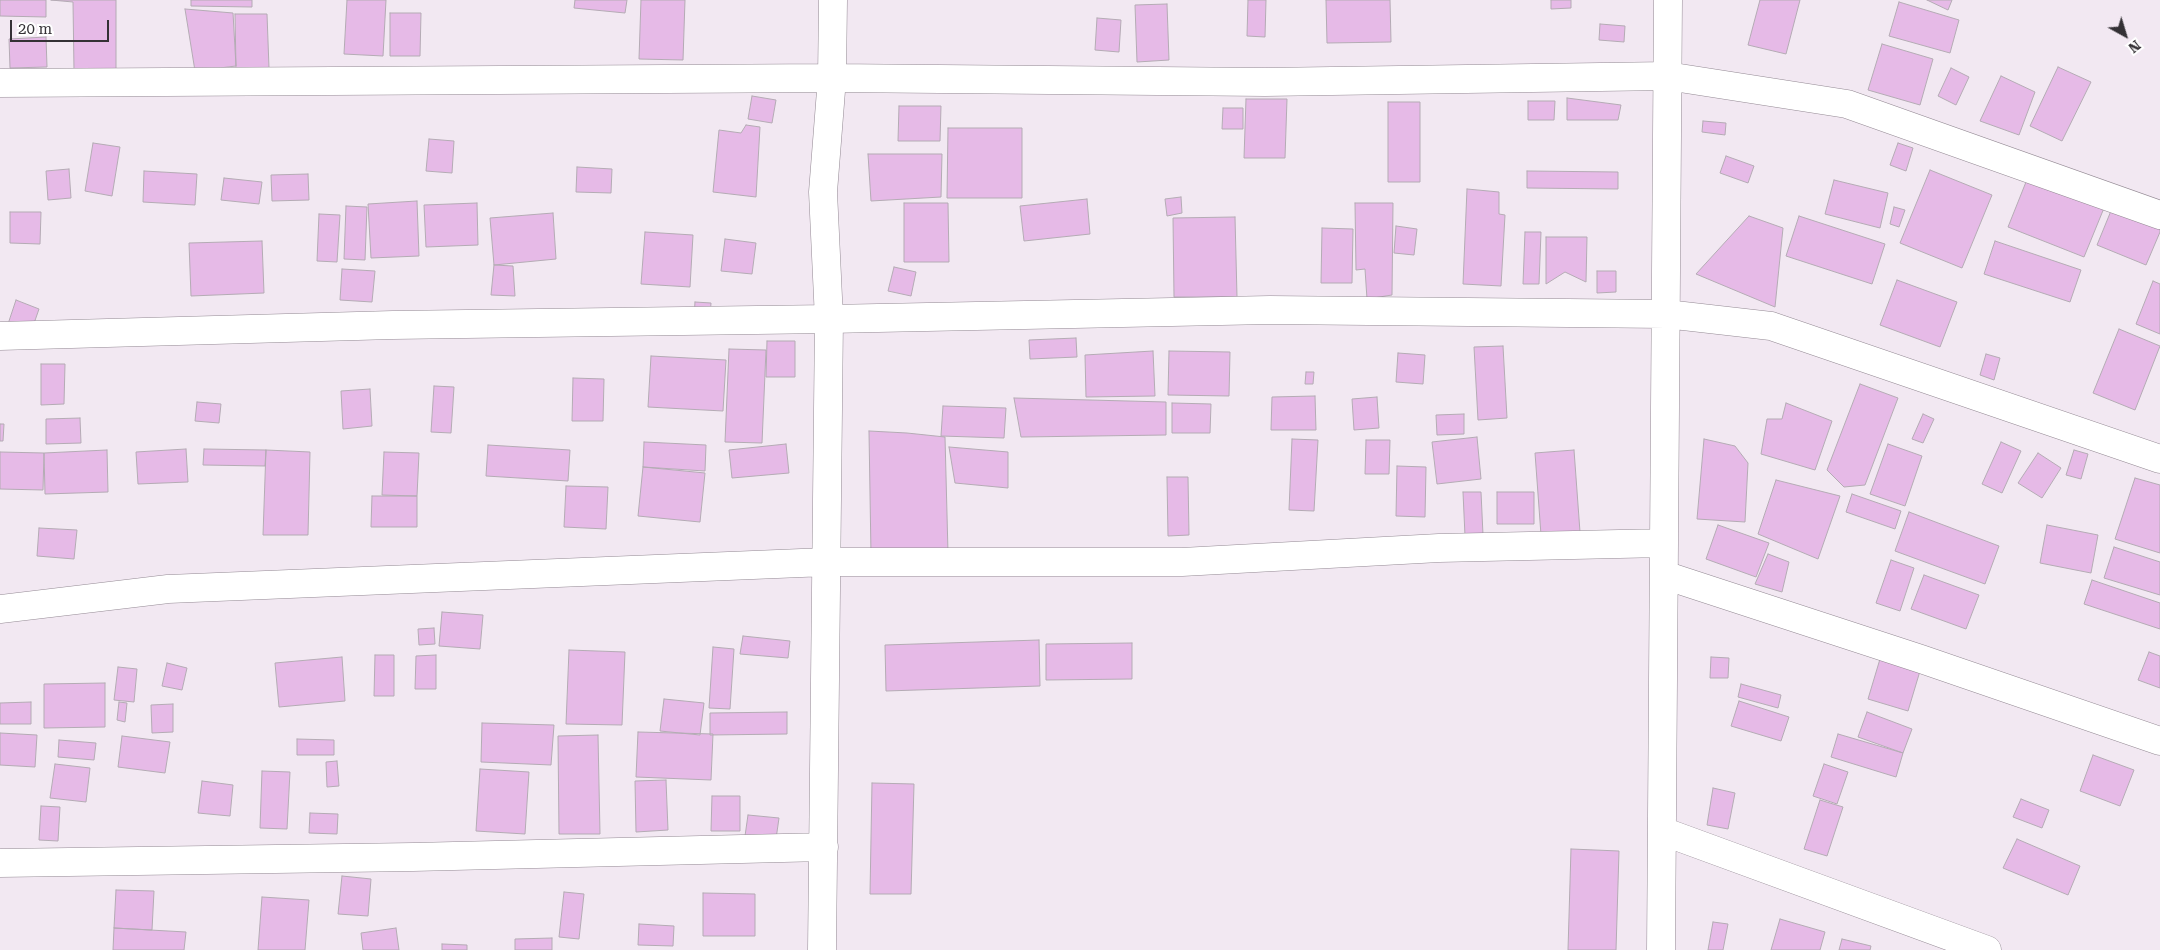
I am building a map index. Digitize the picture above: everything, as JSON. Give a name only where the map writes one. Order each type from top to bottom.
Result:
[{"type":"street","points":[[822,950],[829,319],[823,192],[832,78],[833,0]]},
{"type":"street","points":[[1661,950],[1668,0]]},
{"type":"street","points":[[0,82],[832,78],[1265,82],[1667,76],[1847,104],[2160,215]]},
{"type":"street","points":[[0,336],[393,325],[1270,310],[1666,314],[1771,326],[2160,459]]},
{"type":"street","points":[[0,609],[168,589],[826,562],[1182,562],[1439,548],[1664,543]]},
{"type":"street","points":[[1664,575],[1921,659],[2160,741]]},
{"type":"street","points":[[1662,831],[1987,950]]},
{"type":"street","points":[[0,864],[413,857],[824,847]]},
{"type":"building","points":[[0,0],[46,0],[46,17],[0,16]]},
{"type":"building","points":[[51,0],[116,0],[116,69],[74,71],[73,2]]},
{"type":"building","points":[[191,0],[252,0],[252,7],[191,6]]},
{"type":"building","points":[[347,0],[386,0],[383,56],[344,54]]},
{"type":"building","points":[[575,0],[627,0],[625,13],[574,8]]},
{"type":"building","points":[[641,0],[685,0],[683,60],[639,59]]},
{"type":"building","points":[[1248,0],[1266,0],[1265,37],[1247,36]]},
{"type":"building","points":[[1326,0],[1390,0],[1391,42],[1327,43]]},
{"type":"building","points":[[1551,0],[1571,0],[1571,8],[1551,9]]},
{"type":"building","points":[[1760,0],[1800,0],[1786,54],[1748,45]]},
{"type":"building","points":[[1927,0],[1952,0],[1948,10]]},
{"type":"building","points":[[1899,2],[1959,20],[1950,53],[1889,36]]},
{"type":"building","points":[[1167,4],[1169,60],[1137,62],[1135,5]]},
{"type":"building","points":[[185,9],[233,13],[236,66],[195,71]]},
{"type":"building","points":[[390,13],[421,13],[420,56],[390,56]]},
{"type":"building","points":[[235,14],[267,14],[269,68],[236,69]]},
{"type":"building","points":[[1097,18],[1121,20],[1119,52],[1095,50]]},
{"type":"building","points":[[1600,24],[1625,26],[1624,42],[1599,40]]},
{"type":"building","points":[[46,37],[47,67],[10,68],[9,39]]},
{"type":"building","points":[[1882,44],[1933,59],[1920,105],[1868,90]]},
{"type":"building","points":[[2058,67],[2091,82],[2062,141],[2030,126]]},
{"type":"building","points":[[1951,68],[1969,77],[1956,105],[1938,96]]},
{"type":"building","points":[[2001,76],[2035,92],[2019,135],[1980,121]]},
{"type":"building","points":[[752,96],[776,100],[772,123],[748,119]]},
{"type":"building","points":[[1567,98],[1621,105],[1618,120],[1567,120]]},
{"type":"building","points":[[1246,99],[1287,99],[1285,158],[1244,158]]},
{"type":"building","points":[[1528,101],[1555,101],[1554,120],[1528,120]]},
{"type":"building","points":[[1388,102],[1420,102],[1420,182],[1388,182]]},
{"type":"building","points":[[899,106],[941,106],[940,141],[898,141]]},
{"type":"building","points":[[1223,108],[1243,108],[1243,129],[1222,129]]},
{"type":"building","points":[[1703,121],[1726,123],[1725,135],[1702,132]]},
{"type":"building","points":[[746,125],[760,127],[756,197],[713,192],[719,130],[741,133]]},
{"type":"building","points":[[948,128],[1022,128],[1022,198],[947,198]]},
{"type":"building","points":[[429,139],[454,141],[452,173],[426,171]]},
{"type":"building","points":[[93,143],[120,147],[112,196],[85,191]]},
{"type":"building","points":[[1898,143],[1913,148],[1906,171],[1890,165]]},
{"type":"building","points":[[868,154],[942,154],[941,197],[871,201]]},
{"type":"building","points":[[1726,156],[1754,166],[1748,183],[1720,173]]},
{"type":"building","points":[[577,167],[612,169],[611,193],[576,192]]},
{"type":"building","points":[[69,169],[71,198],[48,200],[46,171]]},
{"type":"building","points":[[1930,170],[1992,195],[1962,268],[1900,243]]},
{"type":"building","points":[[144,171],[197,174],[195,205],[143,202]]},
{"type":"building","points":[[1527,171],[1618,172],[1618,189],[1527,188]]},
{"type":"building","points":[[308,174],[309,200],[272,201],[271,175]]},
{"type":"building","points":[[2028,177],[2104,208],[2084,257],[2008,227]]},
{"type":"building","points":[[224,178],[262,182],[259,204],[221,200]]},
{"type":"building","points":[[1834,180],[1888,193],[1880,228],[1825,214]]},
{"type":"building","points":[[1467,189],[1499,192],[1499,214],[1505,215],[1501,286],[1463,284]]},
{"type":"building","points":[[1181,197],[1182,213],[1167,216],[1165,199]]},
{"type":"building","points":[[1087,199],[1090,234],[1024,241],[1020,206]]},
{"type":"building","points":[[417,201],[419,256],[371,258],[368,204]]},
{"type":"building","points":[[477,203],[478,245],[426,247],[424,205]]},
{"type":"building","points":[[904,203],[948,203],[949,262],[904,262]]},
{"type":"building","points":[[1355,203],[1393,203],[1392,295],[1367,299],[1365,269],[1356,270]]},
{"type":"building","points":[[346,206],[367,207],[365,260],[344,259]]},
{"type":"building","points":[[2113,206],[2160,225],[2160,232],[2146,265],[2097,245]]},
{"type":"building","points":[[1894,207],[1905,210],[1899,227],[1890,224]]},
{"type":"building","points":[[10,212],[41,212],[40,244],[10,243]]},
{"type":"building","points":[[553,213],[556,259],[494,265],[490,218]]},
{"type":"building","points":[[319,214],[340,215],[337,262],[317,261]]},
{"type":"building","points":[[1749,216],[1783,228],[1775,307],[1696,274]]},
{"type":"building","points":[[1799,216],[1885,244],[1872,284],[1786,256]]},
{"type":"building","points":[[1235,217],[1237,297],[1174,297],[1173,218]]},
{"type":"building","points":[[1396,226],[1417,229],[1414,255],[1394,253]]},
{"type":"building","points":[[1322,228],[1353,229],[1352,283],[1321,283]]},
{"type":"building","points":[[645,232],[693,235],[690,287],[641,284]]},
{"type":"building","points":[[1525,232],[1541,232],[1539,284],[1523,284]]},
{"type":"building","points":[[1546,237],[1587,237],[1586,282],[1565,272],[1546,284]]},
{"type":"building","points":[[725,239],[756,243],[752,274],[721,271]]},
{"type":"building","points":[[262,241],[264,293],[191,296],[189,243]]},
{"type":"building","points":[[1995,241],[2081,270],[2070,302],[1984,274]]},
{"type":"building","points":[[494,265],[513,266],[515,296],[491,295]]},
{"type":"building","points":[[894,267],[916,272],[911,296],[888,291]]},
{"type":"building","points":[[342,269],[375,271],[372,302],[340,300]]},
{"type":"building","points":[[1597,271],[1616,271],[1616,292],[1597,293]]},
{"type":"building","points":[[1897,280],[1957,302],[1940,347],[1880,325]]},
{"type":"building","points":[[2153,281],[2160,284],[2160,334],[2136,324]]},
{"type":"building","points":[[16,300],[39,309],[31,332],[8,324]]},
{"type":"building","points":[[695,302],[711,303],[710,317],[694,317]]},
{"type":"building","points":[[2119,329],[2160,346],[2135,410],[2093,393]]},
{"type":"building","points":[[1076,338],[1077,357],[1030,359],[1029,340]]},
{"type":"building","points":[[767,341],[795,341],[795,377],[766,377]]},
{"type":"building","points":[[1503,346],[1507,418],[1478,420],[1474,347]]},
{"type":"building","points":[[729,349],[766,350],[762,443],[725,442]]},
{"type":"building","points":[[1153,351],[1155,396],[1086,397],[1085,355]]},
{"type":"building","points":[[1169,351],[1230,352],[1229,396],[1168,395]]},
{"type":"building","points":[[1398,353],[1425,355],[1423,384],[1396,382]]},
{"type":"building","points":[[1986,354],[2000,358],[1994,380],[1980,375]]},
{"type":"building","points":[[651,356],[726,360],[723,411],[648,407]]},
{"type":"building","points":[[41,364],[65,364],[64,404],[41,405]]},
{"type":"building","points":[[1306,372],[1314,372],[1313,384],[1305,384]]},
{"type":"building","points":[[573,378],[604,379],[603,421],[572,421]]},
{"type":"building","points":[[1860,384],[1898,398],[1865,485],[1844,487],[1827,470]]},
{"type":"building","points":[[434,386],[454,387],[451,433],[431,432]]},
{"type":"building","points":[[370,389],[372,426],[343,429],[341,391]]},
{"type":"building","points":[[1315,396],[1316,430],[1271,430],[1272,397]]},
{"type":"building","points":[[1377,397],[1379,428],[1354,430],[1352,399]]},
{"type":"building","points":[[1014,398],[1166,402],[1166,435],[1021,437]]},
{"type":"building","points":[[197,402],[221,404],[219,423],[195,421]]},
{"type":"building","points":[[1172,403],[1211,404],[1210,433],[1172,433]]},
{"type":"building","points":[[1786,403],[1832,421],[1815,470],[1761,454],[1767,419],[1782,419]]},
{"type":"building","points":[[943,406],[1006,408],[1004,438],[941,436]]},
{"type":"building","points":[[1464,414],[1464,434],[1437,435],[1436,415]]},
{"type":"building","points":[[1923,414],[1934,419],[1923,443],[1912,439]]},
{"type":"building","points":[[80,418],[81,443],[46,444],[46,419]]},
{"type":"building","points":[[0,424],[4,424],[3,441],[0,441]]},
{"type":"building","points":[[869,431],[945,437],[948,553],[871,555]]},
{"type":"building","points":[[1477,437],[1481,479],[1437,484],[1432,442]]},
{"type":"building","points":[[1292,439],[1318,440],[1314,511],[1289,510]]},
{"type":"building","points":[[1704,439],[1735,446],[1748,463],[1745,522],[1697,519]]},
{"type":"building","points":[[1366,440],[1390,440],[1389,474],[1365,474]]},
{"type":"building","points":[[644,442],[706,445],[705,471],[643,467]]},
{"type":"building","points":[[2001,442],[2021,451],[2002,493],[1982,484]]},
{"type":"building","points":[[786,444],[789,473],[732,478],[729,450]]},
{"type":"building","points":[[1888,444],[1922,456],[1905,506],[1870,494]]},
{"type":"building","points":[[488,445],[570,450],[568,481],[486,476]]},
{"type":"building","points":[[949,447],[1008,452],[1008,488],[955,483]]},
{"type":"building","points":[[186,449],[188,482],[138,484],[136,452]]},
{"type":"building","points":[[204,449],[266,450],[265,466],[203,465]]},
{"type":"building","points":[[107,450],[108,492],[45,494],[44,453]]},
{"type":"building","points":[[266,450],[310,452],[308,535],[263,535]]},
{"type":"building","points":[[1574,450],[1580,532],[1541,535],[1535,453]]},
{"type":"building","points":[[2074,450],[2088,454],[2081,479],[2066,475]]},
{"type":"building","points":[[0,452],[44,453],[43,490],[0,489]]},
{"type":"building","points":[[384,452],[419,453],[417,496],[382,495]]},
{"type":"building","points":[[2038,453],[2061,468],[2042,498],[2018,483]]},
{"type":"building","points":[[1397,466],[1426,467],[1425,517],[1396,516]]},
{"type":"building","points":[[643,467],[705,473],[700,522],[638,516]]},
{"type":"building","points":[[1167,477],[1188,477],[1189,535],[1168,536]]},
{"type":"building","points":[[2135,478],[2160,485],[2160,553],[2115,539]]},
{"type":"building","points":[[1776,480],[1840,496],[1818,559],[1758,534]]},
{"type":"building","points":[[566,486],[608,487],[606,529],[564,527]]},
{"type":"building","points":[[1463,492],[1481,492],[1483,535],[1465,536]]},
{"type":"building","points":[[1497,492],[1534,492],[1534,524],[1497,524]]},
{"type":"building","points":[[1852,494],[1901,511],[1895,529],[1846,512]]},
{"type":"building","points":[[372,496],[417,496],[417,527],[371,527]]},
{"type":"building","points":[[1909,512],[1999,546],[1985,584],[1895,551]]},
{"type":"building","points":[[1718,525],[1769,543],[1756,577],[1706,559]]},
{"type":"building","points":[[2047,525],[2098,535],[2091,573],[2040,563]]},
{"type":"building","points":[[39,528],[77,530],[74,559],[37,556]]},
{"type":"building","points":[[2114,547],[2160,562],[2160,595],[2104,578]]},
{"type":"building","points":[[1768,554],[1789,562],[1782,592],[1755,584]]},
{"type":"building","points":[[1891,560],[1914,568],[1900,611],[1876,603]]},
{"type":"building","points":[[1924,575],[1979,595],[1966,629],[1911,609]]},
{"type":"building","points":[[2092,580],[2160,603],[2160,629],[2084,604]]},
{"type":"building","points":[[442,612],[483,615],[480,649],[439,646]]},
{"type":"building","points":[[434,628],[435,644],[419,645],[418,629]]},
{"type":"building","points":[[743,636],[790,641],[788,658],[740,654]]},
{"type":"building","points":[[1039,640],[1040,686],[886,691],[885,645]]},
{"type":"building","points":[[1132,643],[1132,679],[1046,680],[1046,644]]},
{"type":"building","points":[[713,647],[734,649],[730,709],[709,708]]},
{"type":"building","points":[[569,650],[625,652],[622,725],[566,724]]},
{"type":"building","points":[[2149,652],[2160,656],[2160,688],[2138,680]]},
{"type":"building","points":[[375,655],[394,655],[394,696],[374,696]]},
{"type":"building","points":[[436,655],[436,689],[415,689],[416,656]]},
{"type":"building","points":[[342,657],[345,701],[279,707],[275,663]]},
{"type":"building","points":[[1711,657],[1729,658],[1728,678],[1710,678]]},
{"type":"building","points":[[1880,659],[1920,671],[1908,711],[1868,699]]},
{"type":"building","points":[[167,663],[187,668],[182,690],[162,686]]},
{"type":"building","points":[[118,667],[137,669],[134,702],[114,700]]},
{"type":"building","points":[[105,683],[105,727],[44,728],[44,684]]},
{"type":"building","points":[[1741,684],[1781,695],[1778,708],[1738,697]]},
{"type":"building","points":[[664,699],[704,703],[700,735],[660,731]]},
{"type":"building","points":[[1739,701],[1789,717],[1781,741],[1731,726]]},
{"type":"building","points":[[31,702],[31,724],[0,724],[0,703]]},
{"type":"building","points":[[119,702],[127,703],[125,722],[117,720]]},
{"type":"building","points":[[173,704],[173,732],[152,733],[151,705]]},
{"type":"building","points":[[787,712],[787,734],[710,735],[710,713]]},
{"type":"building","points":[[1867,712],[1912,729],[1903,753],[1858,737]]},
{"type":"building","points":[[482,723],[554,725],[551,765],[481,762]]},
{"type":"building","points":[[638,732],[713,734],[711,780],[636,777]]},
{"type":"building","points":[[0,733],[37,735],[35,767],[0,765]]},
{"type":"building","points":[[1838,734],[1903,753],[1896,777],[1831,757]]},
{"type":"building","points":[[598,735],[600,834],[559,834],[558,736]]},
{"type":"building","points":[[122,736],[170,742],[165,773],[118,767]]},
{"type":"building","points":[[297,739],[334,740],[334,755],[297,755]]},
{"type":"building","points":[[59,740],[96,743],[94,760],[58,757]]},
{"type":"building","points":[[2093,755],[2134,770],[2120,806],[2080,791]]},
{"type":"building","points":[[337,761],[339,786],[327,787],[326,762]]},
{"type":"building","points":[[55,764],[90,768],[86,802],[50,798]]},
{"type":"building","points":[[1824,764],[1848,772],[1837,804],[1813,796]]},
{"type":"building","points":[[480,769],[529,772],[525,834],[476,831]]},
{"type":"building","points":[[262,771],[290,772],[287,829],[260,828]]},
{"type":"building","points":[[666,780],[668,830],[636,832],[635,781]]},
{"type":"building","points":[[202,781],[233,785],[230,816],[198,813]]},
{"type":"building","points":[[872,783],[914,784],[911,894],[870,894]]},
{"type":"building","points":[[1713,788],[1735,793],[1728,829],[1707,825]]},
{"type":"building","points":[[712,796],[740,796],[740,831],[711,831]]},
{"type":"building","points":[[2021,799],[2049,810],[2042,828],[2013,817]]},
{"type":"building","points":[[1820,800],[1843,807],[1827,856],[1804,849]]},
{"type":"building","points":[[41,806],[60,807],[58,841],[39,840]]},
{"type":"building","points":[[310,813],[338,814],[337,834],[309,833]]},
{"type":"building","points":[[748,815],[779,818],[775,846],[744,843]]},
{"type":"building","points":[[2017,839],[2080,866],[2068,895],[2003,868]]},
{"type":"building","points":[[1571,849],[1619,851],[1616,950],[1568,950]]},
{"type":"building","points":[[342,876],[371,879],[368,916],[338,914]]},
{"type":"building","points":[[116,890],[154,891],[152,930],[114,928]]},
{"type":"building","points":[[564,892],[584,894],[579,939],[559,937]]},
{"type":"building","points":[[703,893],[755,894],[755,936],[703,936]]},
{"type":"building","points":[[262,897],[309,900],[305,950],[258,950]]},
{"type":"building","points":[[1780,919],[1825,932],[1820,950],[1771,950]]},
{"type":"building","points":[[1713,922],[1728,924],[1723,950],[1708,950]]},
{"type":"building","points":[[639,924],[674,926],[673,946],[638,945]]},
{"type":"building","points":[[114,928],[186,932],[184,950],[113,950]]},
{"type":"building","points":[[396,928],[399,950],[363,950],[361,933]]},
{"type":"building","points":[[552,938],[552,950],[515,950],[515,939]]},
{"type":"building","points":[[1842,939],[1871,946],[1870,950],[1839,950]]},
{"type":"building","points":[[442,944],[467,945],[467,950],[442,950]]}]
